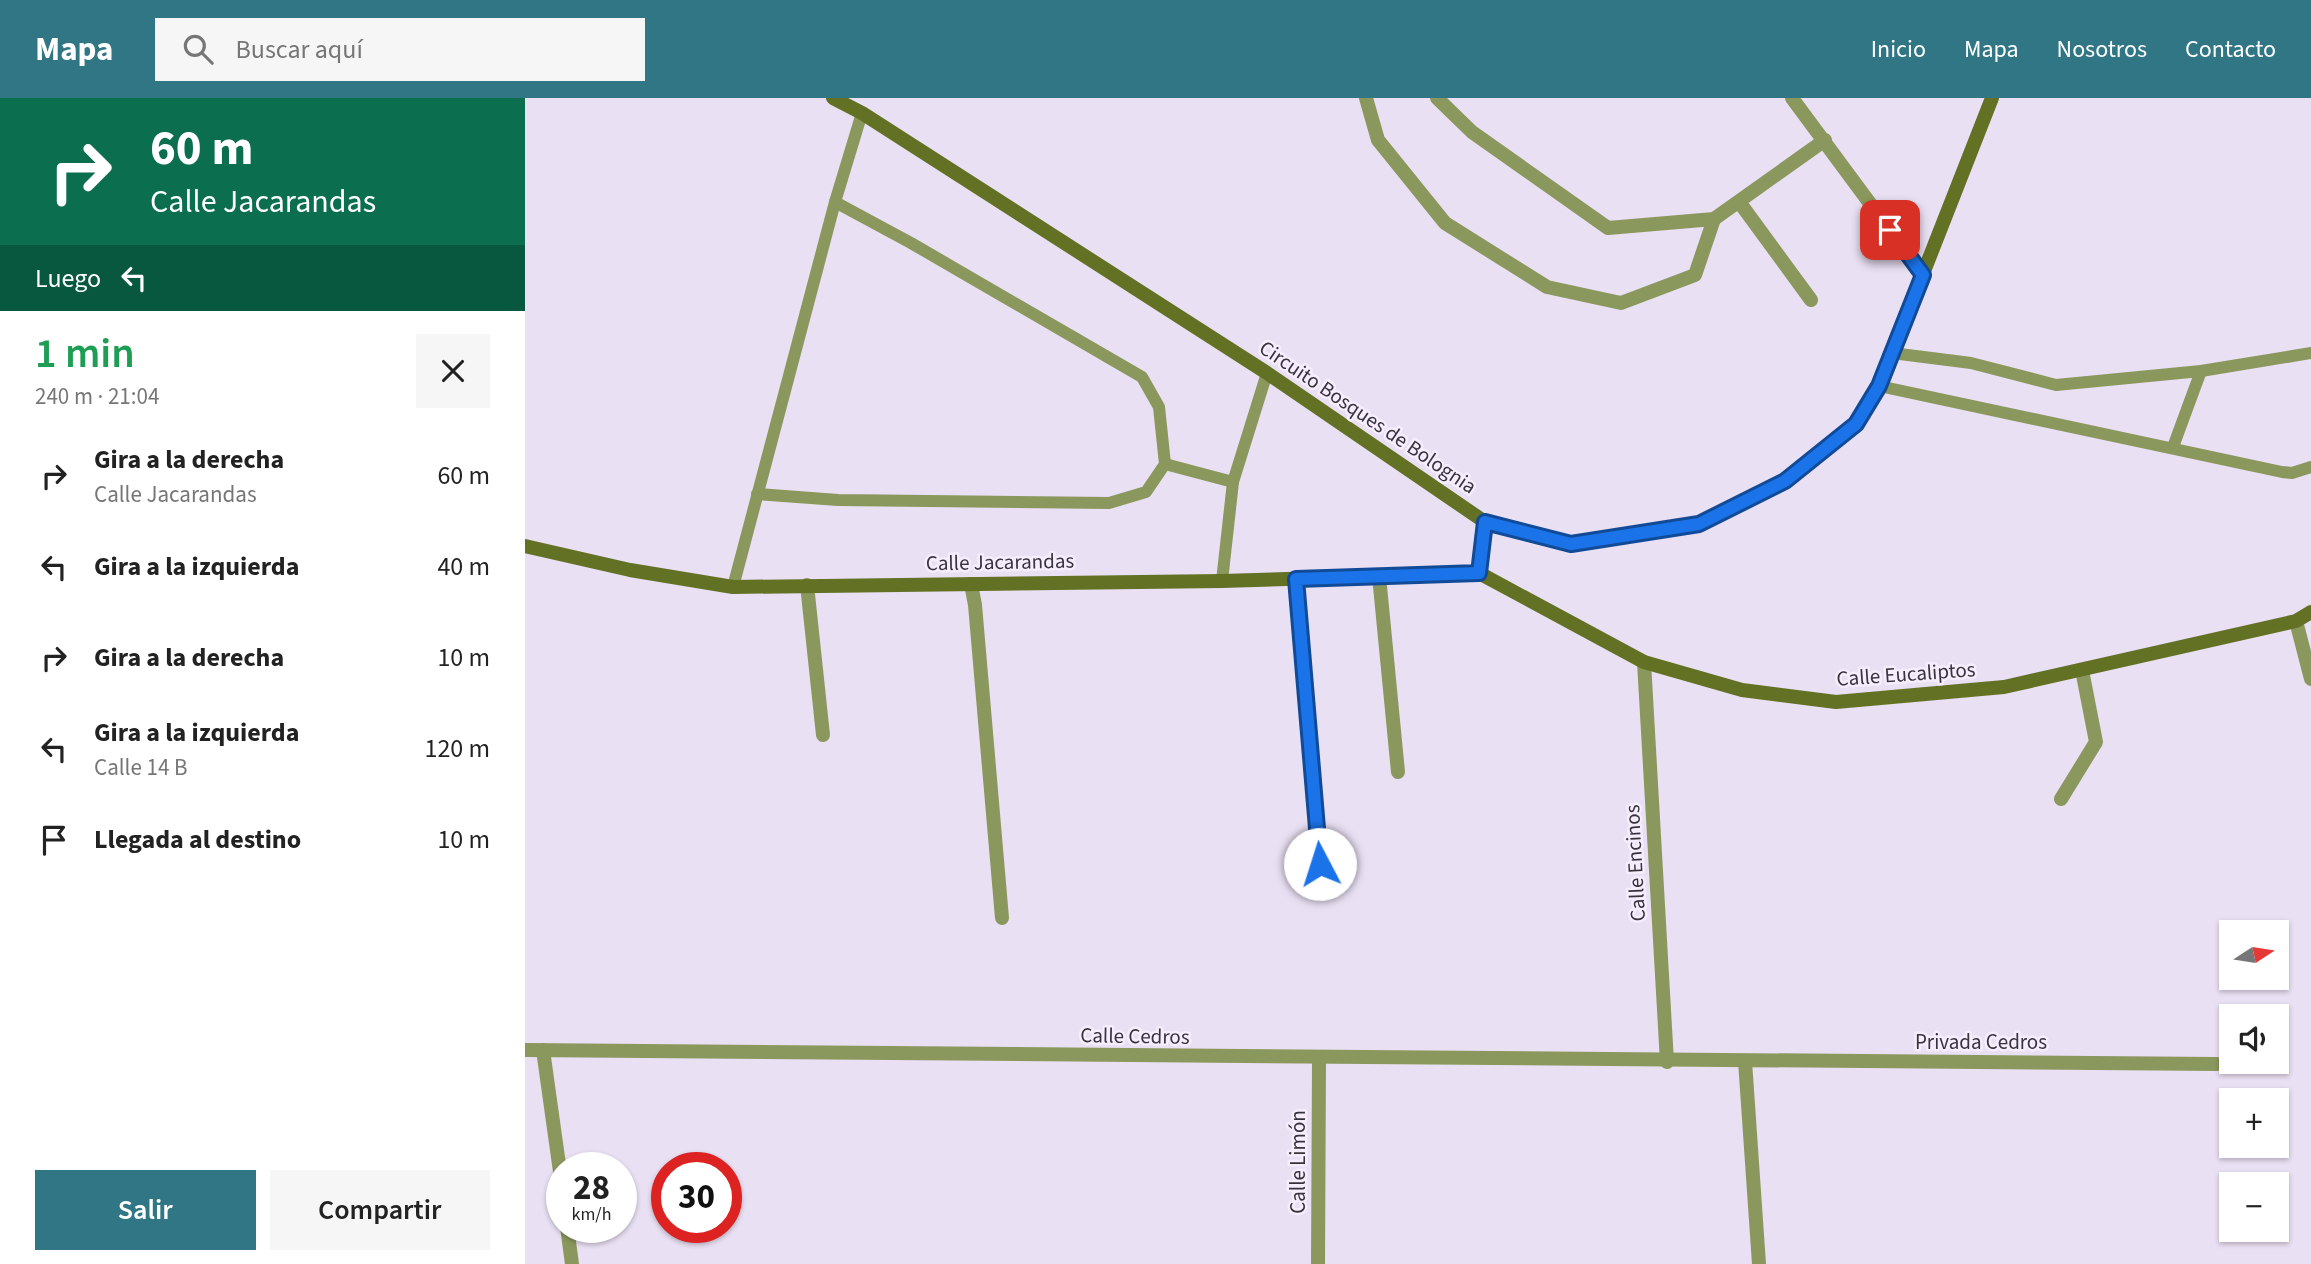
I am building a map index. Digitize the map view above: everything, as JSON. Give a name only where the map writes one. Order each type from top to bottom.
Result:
[{"type":"main road","name":"Circuito Bosques de Bolognia","points":[[834,98],[862,113],[1267,373],[1485,522],[1571,544],[1699,524],[1785,481],[1856,424],[1879,386],[1992,98]]},
{"type":"main road","points":[[1479,573],[1485,522]]},
{"type":"main road","name":"Calle Jacarandas","points":[[525,545],[630,570],[733,587],[1221,581],[1479,573]]},
{"type":"main road","name":"Calle Eucaliptos","points":[[1479,573],[1644,662],[1742,690],[1836,702],[2004,687],[2296,621],[2311,612]]},
{"type":"street","points":[[1366,98],[1378,141],[1445,223],[1547,288],[1621,303],[1695,275],[1714,219]]},
{"type":"street","points":[[1437,98],[1472,132],[1608,228],[1714,219],[1825,140]]},
{"type":"street","points":[[1792,98],[1923,275]]},
{"type":"street","points":[[1740,203],[1811,300]]},
{"type":"street","points":[[1379,576],[1398,772]]},
{"type":"street","points":[[1296,579],[1320,864]]},
{"type":"street","points":[[971,584],[1002,918]]},
{"type":"street","points":[[807,585],[823,735]]},
{"type":"street","points":[[2296,621],[2311,679]]},
{"type":"street","name":"Calle Encinos","points":[[1644,662],[1667,1062]]},
{"type":"street","points":[[2061,799],[2096,742],[2082,670]]},
{"type":"street","name":"Calle Cedros","points":[[525,1050],[1745,1061]]},
{"type":"street","points":[[543,1050],[557,1152]]},
{"type":"street","name":"Calle Limón","points":[[1318,1264],[1319,1059]]},
{"type":"street","points":[[1745,1061],[1759,1264]]},
{"type":"street","name":"Privada Cedros","points":[[1745,1061],[2217,1064]]},
{"type":"street","points":[[569,1243],[572,1264]]},
{"type":"lane","points":[[733,587],[835,202],[862,113]]},
{"type":"lane","points":[[757,494],[838,500],[1109,503],[1146,492],[1165,464],[1159,408],[1142,377],[835,202]]},
{"type":"lane","points":[[1892,353],[1971,363],[2056,385],[2201,372],[2311,353]]},
{"type":"lane","points":[[2173,447],[2201,372]]},
{"type":"lane","points":[[1221,581],[1233,482],[1267,373]]},
{"type":"lane","points":[[1879,386],[2282,472],[2292,473],[2311,467]]},
{"type":"lane","points":[[1165,464],[1233,482]]},
{"type":"route","points":[[1320,864],[1296,579],[1479,573],[1485,522],[1571,544],[1699,524],[1785,481],[1856,424],[1879,386],[1923,275],[1890,230]]}]
